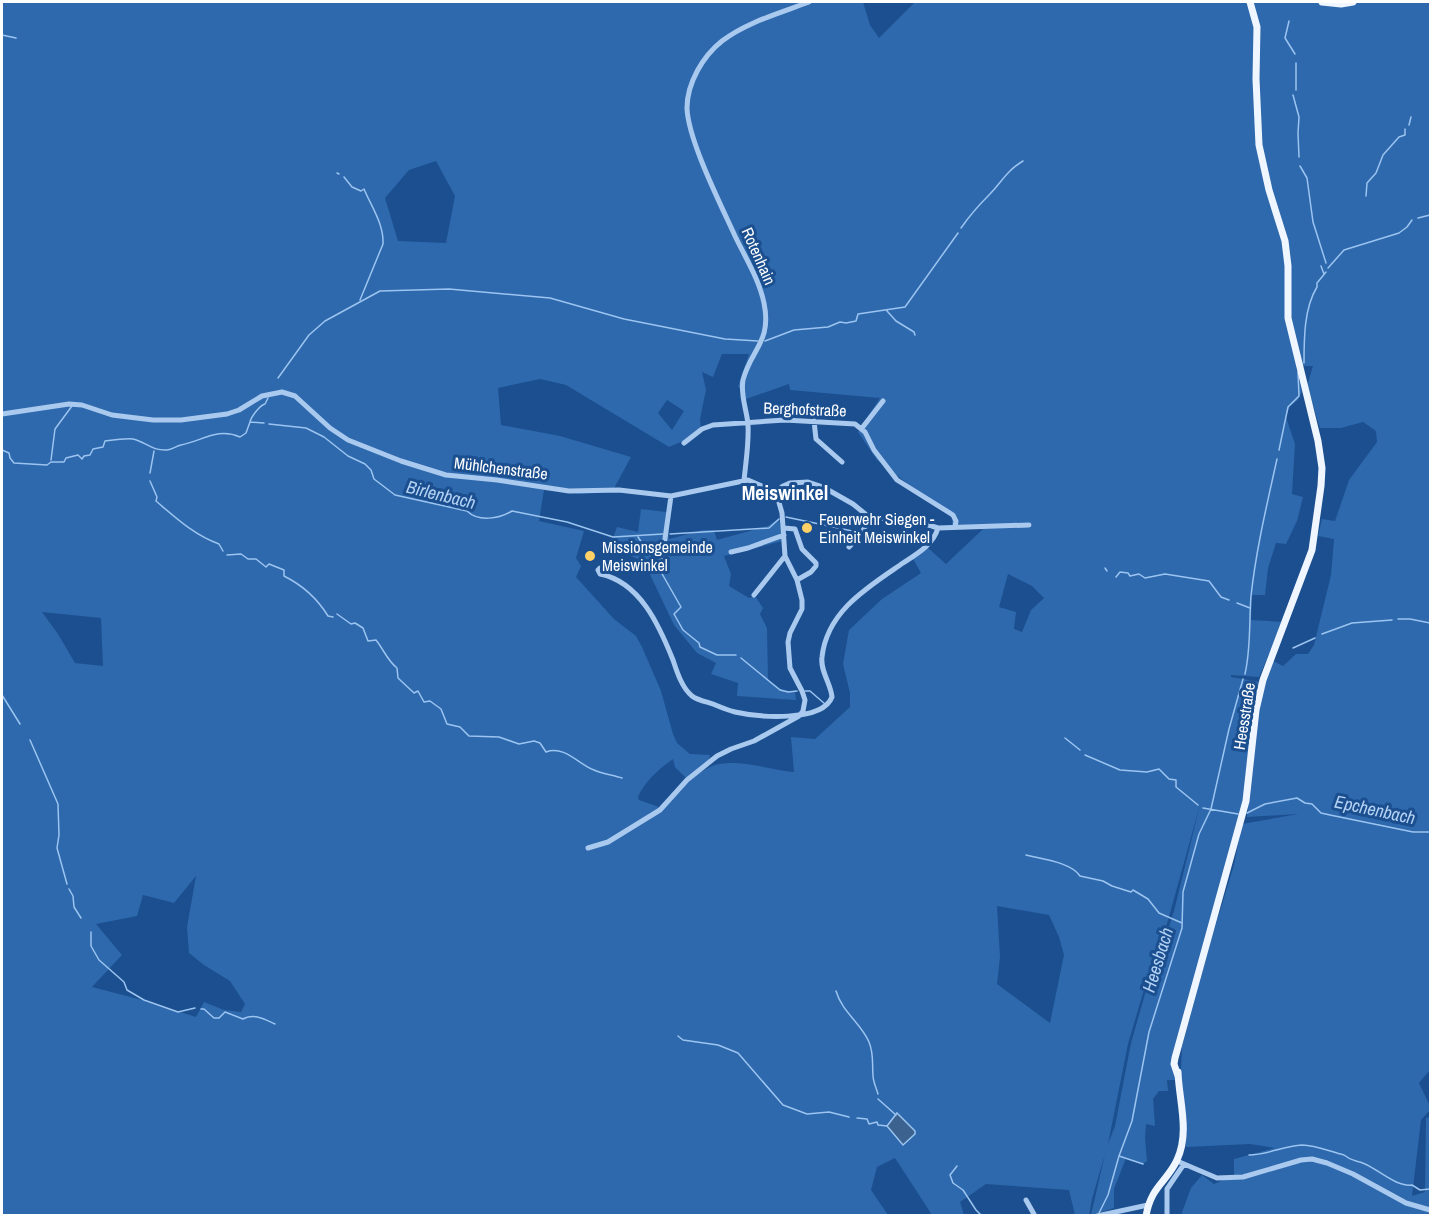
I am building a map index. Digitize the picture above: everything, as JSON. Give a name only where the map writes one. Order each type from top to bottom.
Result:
[{"type":"main road","name":"Heesstraße","points":[[1146,1215],[1155,1189],[1180,1163],[1184,1132],[1178,1076],[1179,1047],[1245,801],[1256,710],[1263,680],[1315,539],[1322,468],[1318,441],[1288,318],[1288,266],[1282,231],[1269,190],[1259,145],[1256,89],[1257,27],[1250,2]]},
{"type":"main road","points":[[1322,2],[1341,4],[1353,2]]},
{"type":"street","name":"Rotenhain","points":[[744,480],[748,423],[742,387],[745,374],[763,338],[765,309],[756,279],[697,146],[688,118],[687,106],[695,75],[706,56],[722,41],[747,27],[809,2]]},
{"type":"street","name":"Mühlchenstraße","points":[[2,414],[69,404],[82,405],[112,416],[167,421],[190,420],[227,414],[275,392],[295,396],[330,429],[348,440],[401,461],[446,475],[569,490],[619,490],[671,496],[744,480]]},
{"type":"street","points":[[862,428],[883,401]]},
{"type":"street","name":"Berghofstraße","points":[[684,443],[702,429],[713,425],[775,420],[846,423],[862,428],[874,450],[897,480],[953,515],[956,521],[955,527]]},
{"type":"street","points":[[814,421],[816,439],[842,462]]},
{"type":"street","points":[[744,480],[758,483],[776,492]]},
{"type":"street","points":[[776,492],[790,483],[814,484],[853,504],[869,517],[879,519],[900,516],[938,528],[1029,525]]},
{"type":"street","points":[[776,492],[784,528],[785,555],[797,580],[802,609],[788,642],[790,668],[805,700],[800,716]]},
{"type":"street","points":[[671,496],[660,560],[651,567],[600,568],[598,572],[625,585],[637,594],[656,622],[678,674],[693,698],[736,712],[800,716]]},
{"type":"street","points":[[849,547],[862,533],[869,517]]},
{"type":"street","points":[[784,528],[795,529],[802,549],[816,563],[811,572],[797,580]]},
{"type":"street","points":[[588,848],[608,842],[660,810],[683,784],[717,756],[754,741],[800,716],[825,708],[831,702],[832,692],[823,668],[822,658],[835,619],[871,584],[926,547],[938,528]]},
{"type":"street","points":[[731,552],[784,535]]},
{"type":"street","points":[[754,595],[785,555]]},
{"type":"street","points":[[1167,1213],[1167,1189],[1180,1163],[1217,1178],[1243,1177],[1301,1160],[1312,1159],[1353,1174],[1406,1203],[1431,1210]]},
{"type":"street","points":[[1026,1200],[1035,1215]]},
{"type":"street","points":[[1097,1215],[1148,1205]]},
{"type":"shaded area","points":[[2,2],[863,2],[870,25],[879,38],[915,2],[1430,2],[1430,1070],[1419,1083],[1430,1110],[1421,1120],[1412,1196],[1425,1192],[1426,1118],[1430,1117],[1430,1215],[1181,1215],[1191,1188],[1202,1175],[1214,1184],[1234,1175],[1234,1159],[1275,1148],[1250,1144],[1186,1147],[1180,1090],[1182,1047],[1234,865],[1242,824],[1298,814],[1247,817],[1255,737],[1262,696],[1273,661],[1283,666],[1296,654],[1308,654],[1314,645],[1331,575],[1334,539],[1318,536],[1322,519],[1335,521],[1349,480],[1377,442],[1376,431],[1363,422],[1341,428],[1320,428],[1307,386],[1313,366],[1296,366],[1302,392],[1298,400],[1290,406],[1286,417],[1295,444],[1292,494],[1303,497],[1297,521],[1286,544],[1276,543],[1268,568],[1265,595],[1252,595],[1251,620],[1283,622],[1259,677],[1231,675],[1231,677],[1260,682],[1244,803],[1177,1047],[1177,1080],[1167,1080],[1168,1091],[1159,1091],[1153,1099],[1155,1126],[1146,1124],[1147,1161],[1143,1164],[1126,1158],[1114,1189],[1114,1208],[1091,1215],[1105,1154],[1089,1215],[1075,1215],[1069,1190],[986,1184],[960,1202],[964,1215],[932,1215],[895,1158],[877,1167],[871,1190],[888,1215],[2,1215]],"holes":[[[436,161],[455,196],[446,243],[398,241],[385,198],[409,170]],[[722,354],[749,354],[738,386],[746,399],[789,384],[790,390],[880,398],[858,432],[877,460],[952,518],[952,526],[984,528],[946,564],[927,547],[913,559],[921,573],[882,599],[849,630],[843,664],[850,693],[850,707],[815,739],[791,737],[794,772],[747,764],[719,764],[696,775],[659,807],[639,800],[638,797],[653,776],[673,759],[675,767],[687,779],[709,760],[710,755],[690,754],[677,743],[661,691],[636,636],[614,619],[576,577],[581,566],[576,558],[584,531],[539,521],[544,490],[580,494],[612,492],[631,457],[560,436],[501,425],[498,388],[540,379],[566,385],[669,447],[701,429],[700,419],[706,390],[702,372],[713,377]],[[667,400],[684,411],[672,430],[658,413]],[[1008,574],[1032,586],[1044,598],[1031,610],[1022,632],[1014,629],[1016,612],[999,607]],[[42,612],[101,618],[103,666],[75,663],[58,634]],[[1200,805],[1174,911],[1156,967],[1145,994],[1131,1043],[1115,1126],[1108,1144],[1128,1044],[1143,993],[1155,967]],[[196,876],[187,927],[189,953],[230,981],[245,1004],[241,1012],[224,1010],[204,1002],[196,1017],[92,987],[122,955],[96,924],[137,916],[143,895],[174,903]],[[997,906],[1049,915],[1064,955],[1050,1023],[997,984],[1000,957]]]},
{"type":"shaded area","points":[[641,509],[666,512],[669,539],[703,530],[714,530],[717,540],[768,526],[779,518],[782,541],[724,556],[731,574],[729,586],[749,598],[755,596],[763,608],[760,614],[767,628],[768,680],[781,689],[795,692],[796,700],[737,696],[738,683],[711,674],[716,663],[697,653],[674,625],[644,562],[610,546],[617,527],[638,532]]},
{"type":"shaded area","points":[[897,1113],[915,1131],[915,1134],[903,1145],[887,1126]]},
{"type":"waterway","points":[[1289,21],[1285,38],[1295,54]]},
{"type":"waterway","points":[[2,35],[16,38]]},
{"type":"waterway","points":[[1296,63],[1296,90]]},
{"type":"waterway","points":[[1293,95],[1299,117],[1299,157]]},
{"type":"waterway","points":[[1409,125],[1411,117]]},
{"type":"waterway","points":[[1366,196],[1367,183],[1376,173],[1383,155],[1399,137],[1405,135],[1405,129]]},
{"type":"waterway","points":[[961,228],[1008,173],[1023,161]]},
{"type":"waterway","points":[[1300,166],[1307,178],[1313,222],[1326,263]]},
{"type":"waterway","points":[[344,177],[352,187],[361,191],[364,189],[379,222],[383,237],[383,244],[360,300]]},
{"type":"waterway","name":"Heesbach","points":[[1418,218],[1430,215]]},
{"type":"waterway","name":"Heesbach","points":[[1328,268],[1344,250],[1399,233],[1412,220]]},
{"type":"waterway","points":[[765,341],[794,330],[828,327],[840,322],[856,321],[858,314],[905,307],[958,233]]},
{"type":"waterway","name":"Heesbach","points":[[1321,266],[1324,274]]},
{"type":"waterway","name":"Heesbach","points":[[1304,363],[1309,304],[1317,283],[1326,272]]},
{"type":"waterway","points":[[278,378],[309,335],[325,321],[380,291],[449,289],[550,298],[624,319],[725,339],[758,341]]},
{"type":"waterway","points":[[887,311],[915,335]]},
{"type":"waterway","name":"Heesbach","points":[[1279,450],[1288,407],[1299,396],[1298,372]]},
{"type":"waterway","points":[[250,422],[268,398]]},
{"type":"waterway","points":[[51,460],[55,429],[72,406]]},
{"type":"waterway","name":"Birlenbach","points":[[2,450],[9,453],[14,463],[47,465],[51,462],[64,462],[66,458],[78,455],[82,459],[90,455],[93,449],[103,447],[105,441],[133,439],[157,449],[169,450],[217,434],[232,434],[240,437],[246,433],[250,422],[264,423]]},
{"type":"waterway","name":"Birlenbach","points":[[269,424],[306,428],[324,437],[348,456],[365,464],[371,470],[374,479],[395,495],[467,511],[483,518],[501,516],[512,511],[567,522],[613,537],[663,534]]},
{"type":"waterway","points":[[150,473],[154,451]]},
{"type":"waterway","name":"Heesbach","points":[[1245,674],[1253,579],[1277,459]]},
{"type":"waterway","points":[[150,481],[157,497],[156,501],[193,531],[219,544],[223,551]]},
{"type":"waterway","name":"Birlenbach","points":[[786,517],[857,532]]},
{"type":"waterway","name":"Birlenbach","points":[[670,534],[769,528],[779,519]]},
{"type":"waterway","points":[[638,537],[654,561]]},
{"type":"waterway","points":[[227,555],[241,554],[248,559],[256,559],[266,567],[269,564],[284,570],[284,576],[309,593],[328,616],[333,617]]},
{"type":"waterway","points":[[657,565],[681,607],[674,614],[683,630],[699,643],[700,647],[717,655],[736,655]]},
{"type":"waterway","points":[[1116,577],[1120,572],[1128,573],[1130,576],[1139,574],[1145,578],[1165,574],[1209,581],[1221,597],[1229,600]]},
{"type":"waterway","points":[[1237,603],[1250,608]]},
{"type":"waterway","points":[[337,614],[351,624],[355,623],[363,628],[368,641],[376,640],[397,668],[398,678],[414,693],[418,691],[424,702],[430,701],[441,709],[447,724],[460,727],[469,736],[499,737],[519,744],[534,741],[540,743],[546,752],[566,753],[588,768],[622,778]]},
{"type":"waterway","points":[[1398,619],[1430,623]]},
{"type":"waterway","points":[[1322,634],[1352,623],[1392,620]]},
{"type":"waterway","points":[[1293,648],[1315,638]]},
{"type":"waterway","points":[[741,658],[780,690],[797,691]]},
{"type":"waterway","name":"Heesbach","points":[[1099,1213],[1108,1195],[1132,1121],[1149,1032],[1182,928],[1183,892],[1199,834],[1211,809],[1243,679]]},
{"type":"waterway","points":[[805,691],[810,691],[825,704]]},
{"type":"waterway","points":[[2,695],[20,724]]},
{"type":"waterway","points":[[1065,738],[1080,750]]},
{"type":"waterway","points":[[30,740],[58,804],[57,848],[67,884]]},
{"type":"waterway","points":[[1085,755],[1120,770],[1147,772],[1159,769],[1169,779],[1176,780],[1176,787],[1198,805]]},
{"type":"waterway","name":"Epchenbach","points":[[1247,813],[1265,804],[1297,798],[1312,804],[1321,813],[1413,832],[1430,832]]},
{"type":"waterway","name":"Epchenbach","points":[[1203,808],[1238,814]]},
{"type":"waterway","points":[[1026,855],[1063,864],[1080,876],[1103,881],[1131,892],[1133,890],[1148,899],[1159,913],[1182,923]]},
{"type":"waterway","points":[[69,889],[73,896],[74,907],[81,918]]},
{"type":"waterway","points":[[91,932],[91,946],[99,960],[124,982],[127,990],[144,1000],[178,1012],[195,1008]]},
{"type":"waterway","points":[[836,991],[869,1042],[878,1094]]},
{"type":"waterway","points":[[201,1009],[214,1018],[219,1018],[225,1012],[243,1019],[259,1017],[275,1024]]},
{"type":"waterway","points":[[678,1036],[683,1040],[718,1045],[738,1053],[783,1105],[807,1114],[829,1112],[849,1117]]},
{"type":"waterway","points":[[878,1099],[896,1115]]},
{"type":"waterway","points":[[857,1118],[867,1119],[869,1124],[877,1122],[878,1125],[887,1126]]},
{"type":"waterway","points":[[1249,1155],[1302,1145],[1313,1146],[1344,1155],[1394,1181],[1412,1185],[1420,1190],[1430,1189]]},
{"type":"waterway","points":[[1119,1156],[1143,1164]]},
{"type":"waterway","points":[[957,1166],[950,1175],[953,1183],[963,1190],[982,1216]]},
{"type":"place","name":"Feuerwehr Siegen - Einheit Meiswinkel","points":[[807,528]]},
{"type":"place","name":"Missionsgemeinde Meiswinkel","points":[[590,556]]},
{"type":"district","name":"Meiswinkel","points":[[785,493]]}]
